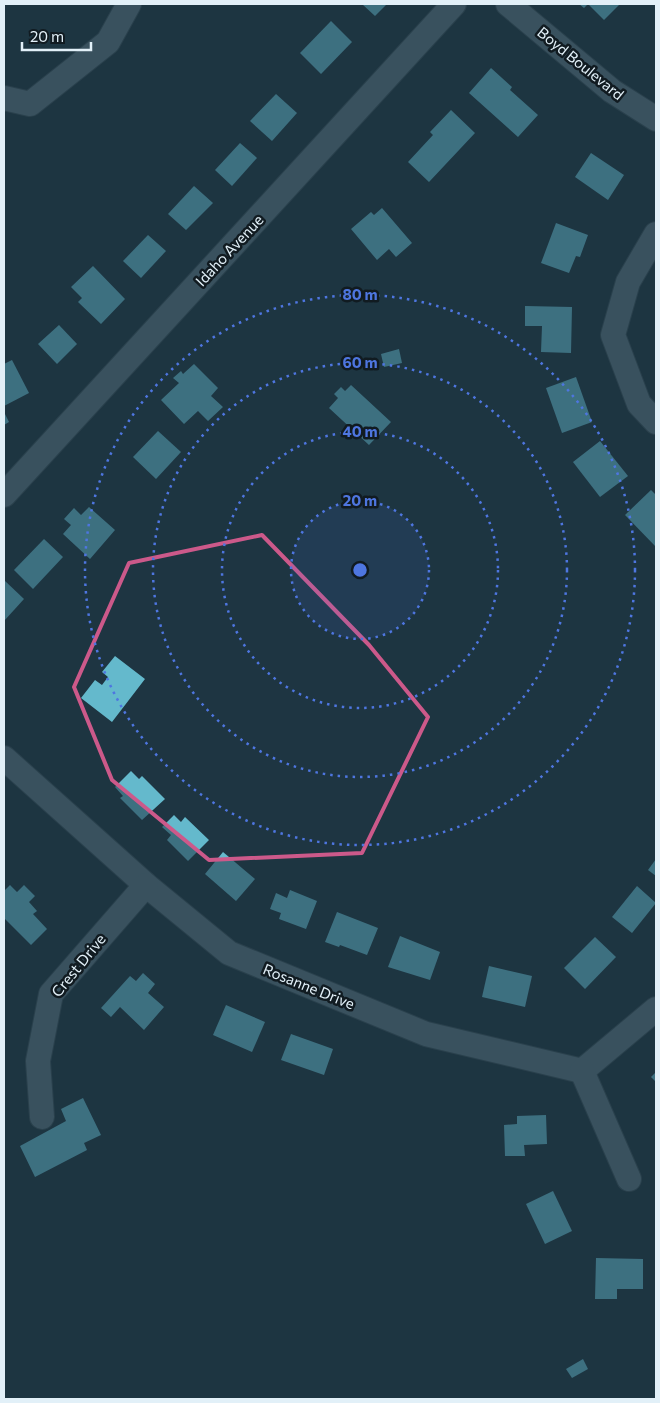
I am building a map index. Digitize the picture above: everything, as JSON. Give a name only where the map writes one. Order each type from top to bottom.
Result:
[{"type":"street","points":[[4,98],[30,104],[108,42],[129,4]]},
{"type":"street","name":"Idaho Avenue","points":[[4,495],[454,4]]},
{"type":"street","name":"Boyd Boulevard","points":[[508,4],[612,91],[656,119]]},
{"type":"street","points":[[656,234],[628,282],[613,335],[638,404],[656,422]]},
{"type":"street","name":"Rosanne Drive","points":[[4,758],[146,885],[229,953],[426,1034],[582,1071]]},
{"type":"street","name":"Crest Drive","points":[[42,1118],[38,1060],[51,994],[146,885]]},
{"type":"street","points":[[629,1179],[582,1071],[656,1009]]},
{"type":"highlighted area","points":[[262,535],[369,645],[428,717],[362,853],[209,860],[112,780],[74,687],[129,563]]},
{"type":"building","points":[[362,4],[387,4],[375,16]]},
{"type":"building","points":[[579,4],[588,4],[584,8]]},
{"type":"building","points":[[588,4],[620,4],[604,20]]},
{"type":"building","points":[[331,21],[352,42],[321,74],[300,53]]},
{"type":"building","points":[[491,68],[512,87],[510,90],[538,115],[518,137],[469,93]]},
{"type":"building","points":[[276,94],[297,113],[272,141],[250,121]]},
{"type":"building","points":[[451,110],[475,133],[429,182],[408,162],[433,135],[430,132]]},
{"type":"building","points":[[240,143],[257,158],[232,186],[215,170]]},
{"type":"building","points":[[591,153],[624,175],[608,200],[575,177]]},
{"type":"building","points":[[194,186],[213,203],[186,230],[168,214]]},
{"type":"building","points":[[382,208],[412,243],[396,257],[389,249],[377,260],[351,229],[371,212],[374,215]]},
{"type":"building","points":[[556,223],[588,235],[580,257],[576,256],[569,273],[541,263]]},
{"type":"building","points":[[148,235],[166,251],[141,278],[123,261]]},
{"type":"building","points":[[93,266],[125,299],[101,324],[78,302],[82,298],[71,287]]},
{"type":"building","points":[[525,306],[572,307],[571,353],[541,352],[542,326],[525,326]]},
{"type":"building","points":[[59,325],[77,344],[57,364],[38,344]]},
{"type":"building","points":[[399,349],[402,363],[384,367],[381,354]]},
{"type":"building","points":[[12,360],[29,393],[4,406],[4,364]]},
{"type":"building","points":[[194,364],[218,388],[211,396],[223,407],[208,421],[198,411],[184,424],[161,400],[179,383],[173,378],[181,371],[183,374]]},
{"type":"building","points":[[576,377],[592,422],[562,433],[546,388]]},
{"type":"building","points":[[351,385],[391,422],[369,445],[329,408],[338,398],[334,394],[341,387],[345,391]]},
{"type":"building","points":[[4,412],[9,422],[4,425]]},
{"type":"building","points":[[158,431],[181,452],[156,479],[133,457]]},
{"type":"building","points":[[600,441],[628,476],[600,497],[573,462]]},
{"type":"building","points":[[651,490],[656,495],[656,547],[625,515]]},
{"type":"building","points":[[89,507],[115,530],[90,559],[63,534],[71,525],[64,519],[74,508],[81,515]]},
{"type":"building","points":[[44,539],[63,557],[33,589],[14,570]]},
{"type":"building","points":[[4,580],[24,599],[4,621]]},
{"type":"building","points":[[115,656],[145,679],[112,722],[81,698],[95,680],[102,685],[108,677],[102,672]]},
{"type":"building","points":[[131,771],[139,779],[142,776],[165,799],[142,820],[120,798],[123,796],[115,787]]},
{"type":"building","points":[[174,815],[181,822],[185,817],[209,840],[188,861],[167,840],[171,835],[162,827]]},
{"type":"building","points":[[223,852],[255,879],[236,901],[205,874]]},
{"type":"building","points":[[656,859],[656,876],[648,870]]},
{"type":"building","points":[[10,885],[17,892],[24,885],[35,896],[29,902],[37,911],[33,914],[47,929],[31,945],[4,918],[4,891]]},
{"type":"building","points":[[637,886],[656,903],[632,933],[612,917]]},
{"type":"building","points":[[290,890],[317,901],[306,929],[279,919],[281,913],[270,909],[276,893],[287,898]]},
{"type":"building","points":[[337,912],[378,928],[367,955],[340,945],[339,947],[325,942]]},
{"type":"building","points":[[400,936],[440,952],[430,980],[388,967]]},
{"type":"building","points":[[595,937],[616,957],[585,989],[564,968]]},
{"type":"building","points":[[489,966],[532,976],[525,1007],[482,997]]},
{"type":"building","points":[[143,973],[155,984],[148,993],[164,1007],[144,1030],[120,1007],[111,1017],[101,1008],[130,976],[136,981]]},
{"type":"building","points":[[226,1005],[265,1022],[252,1052],[213,1035]]},
{"type":"building","points":[[291,1034],[333,1049],[324,1075],[281,1060]]},
{"type":"building","points":[[656,1072],[656,1082],[651,1077]]},
{"type":"building","points":[[83,1098],[101,1135],[84,1143],[87,1150],[35,1177],[20,1146],[66,1121],[61,1109]]},
{"type":"building","points":[[546,1115],[547,1144],[524,1145],[525,1156],[505,1156],[504,1125],[517,1124],[517,1116]]},
{"type":"building","points":[[553,1191],[572,1231],[545,1244],[526,1204]]},
{"type":"building","points":[[596,1258],[643,1259],[643,1289],[617,1289],[617,1299],[595,1299]]},
{"type":"building","points":[[583,1359],[588,1369],[572,1378],[566,1369]]}]
